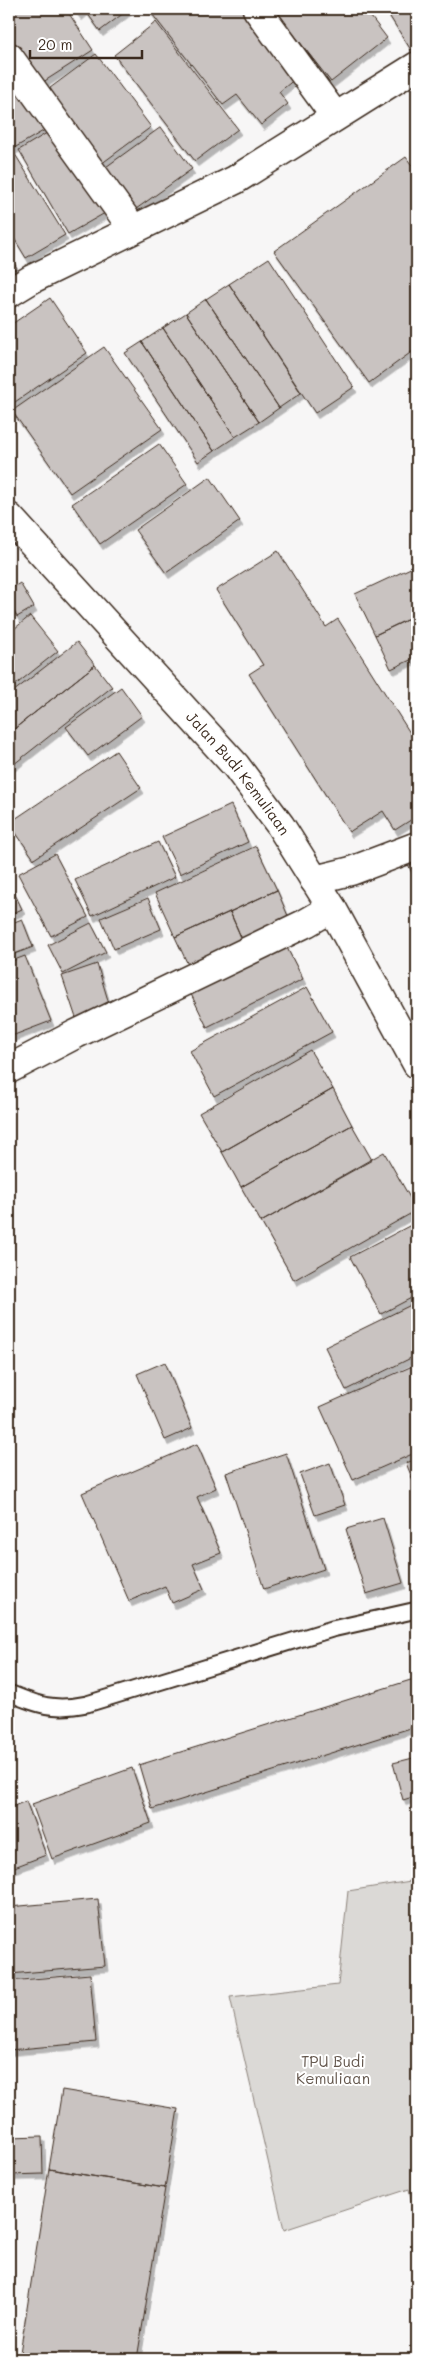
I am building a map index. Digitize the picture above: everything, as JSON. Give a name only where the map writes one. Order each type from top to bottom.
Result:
[{"type":"street","points":[[256,9],[335,116]]},
{"type":"street","points":[[9,57],[132,229]]},
{"type":"street","points":[[9,293],[32,278],[235,180],[417,66]]},
{"type":"street","name":"Jalan Budi Kemuliaan","points":[[9,517],[236,766],[280,825],[332,908],[417,1064]]},
{"type":"street","points":[[314,880],[351,872],[417,846]]},
{"type":"street","points":[[9,1069],[76,1034],[306,923],[332,908]]},
{"type":"lane","points":[[9,1693],[41,1706],[66,1709],[332,1629],[417,1610]]},
{"type":"green space","name":"TPU Budi Kemuliaan","points":[[417,1880],[417,2231],[409,2189],[284,2230],[230,1997],[338,1985],[348,1891]]},
{"type":"building","points":[[14,9],[66,9],[93,50],[37,86],[9,41],[9,12]]},
{"type":"building","points":[[74,9],[129,9],[100,31],[85,10],[79,15]]},
{"type":"building","points":[[254,9],[301,74],[279,92],[288,104],[261,125],[237,95],[223,105],[149,10]]},
{"type":"building","points":[[274,9],[365,9],[387,38],[331,82]]},
{"type":"building","points":[[385,9],[417,9],[417,46],[411,50]]},
{"type":"building","points":[[156,22],[238,129],[195,161],[114,55]]},
{"type":"building","points":[[96,54],[151,127],[101,164],[46,91]]},
{"type":"building","points":[[25,84],[50,127],[9,151],[9,93]]},
{"type":"building","points":[[161,127],[192,169],[129,214],[99,172]]},
{"type":"building","points":[[55,128],[105,213],[68,234],[19,150]]},
{"type":"building","points":[[13,151],[65,235],[26,258],[9,230],[9,154]]},
{"type":"building","points":[[406,157],[413,167],[417,164],[417,348],[369,383],[274,251]]},
{"type":"building","points":[[9,254],[17,268],[9,273]]},
{"type":"building","points":[[269,258],[354,387],[315,413],[229,284]]},
{"type":"building","points":[[229,284],[301,393],[279,408],[206,299]]},
{"type":"building","points":[[50,298],[87,353],[9,406],[9,326]]},
{"type":"building","points":[[206,299],[279,408],[259,422],[186,313]]},
{"type":"building","points":[[186,313],[259,422],[235,437],[163,328]]},
{"type":"building","points":[[163,328],[235,437],[214,451],[142,342]]},
{"type":"building","points":[[142,342],[214,451],[198,462],[125,353]]},
{"type":"building","points":[[104,347],[162,429],[70,493],[12,411]]},
{"type":"building","points":[[159,444],[187,484],[100,544],[72,504]]},
{"type":"building","points":[[210,477],[240,521],[166,573],[135,530]]},
{"type":"building","points":[[278,551],[326,627],[338,619],[417,744],[417,816],[395,830],[383,811],[349,832],[249,674],[263,665],[216,590]]},
{"type":"building","points":[[417,565],[417,615],[375,635],[355,594]]},
{"type":"building","points":[[20,583],[34,607],[17,617],[9,603],[9,590]]},
{"type":"building","points":[[417,615],[417,657],[391,669],[375,635]]},
{"type":"building","points":[[30,616],[58,651],[9,690],[9,633]]},
{"type":"building","points":[[77,642],[95,665],[9,733],[9,695]]},
{"type":"building","points":[[95,665],[112,687],[9,768],[9,733]]},
{"type":"building","points":[[121,687],[142,716],[88,756],[66,727]]},
{"type":"building","points":[[116,751],[141,788],[34,859],[9,823]]},
{"type":"building","points":[[231,805],[248,842],[180,874],[162,837]]},
{"type":"building","points":[[158,842],[175,877],[92,916],[75,880]]},
{"type":"building","points":[[256,846],[277,890],[175,937],[155,893]]},
{"type":"building","points":[[55,854],[88,917],[51,936],[18,874]]},
{"type":"building","points":[[417,860],[417,885],[408,864]]},
{"type":"building","points":[[9,882],[22,909],[9,915]]},
{"type":"building","points":[[277,890],[291,923],[244,944],[230,912]]},
{"type":"building","points":[[148,898],[161,929],[114,949],[101,918]]},
{"type":"building","points":[[230,912],[244,944],[190,969],[175,937]]},
{"type":"building","points":[[22,919],[33,947],[9,956],[9,924]]},
{"type":"building","points":[[91,923],[106,952],[63,974],[48,945]]},
{"type":"building","points":[[284,942],[303,979],[207,1027],[189,990]]},
{"type":"building","points":[[25,956],[51,1021],[9,1037],[9,962]]},
{"type":"building","points":[[97,964],[110,1007],[76,1018],[62,976]]},
{"type":"building","points":[[307,987],[332,1032],[214,1096],[190,1051]]},
{"type":"building","points":[[310,1050],[333,1089],[222,1152],[199,1113]]},
{"type":"building","points":[[333,1089],[352,1125],[241,1187],[222,1152]]},
{"type":"building","points":[[352,1125],[372,1160],[261,1222],[241,1187]]},
{"type":"building","points":[[384,1152],[417,1210],[294,1280],[261,1222]]},
{"type":"building","points":[[411,1225],[417,1237],[417,1295],[381,1314],[350,1257]]},
{"type":"building","points":[[417,1302],[417,1355],[346,1390],[325,1347]]},
{"type":"building","points":[[165,1362],[192,1428],[165,1440],[137,1374]]},
{"type":"building","points":[[417,1364],[417,1452],[353,1480],[320,1407]]},
{"type":"building","points":[[197,1444],[216,1488],[197,1497],[221,1553],[193,1564],[204,1589],[172,1603],[165,1586],[129,1601],[82,1493]]},
{"type":"building","points":[[286,1453],[324,1569],[264,1589],[226,1473]]},
{"type":"building","points":[[417,1459],[417,1490],[406,1463]]},
{"type":"building","points":[[330,1463],[345,1505],[315,1515],[300,1474]]},
{"type":"building","points":[[383,1518],[403,1583],[366,1594],[346,1529]]},
{"type":"building","points":[[417,1678],[417,1726],[152,1809],[139,1765]]},
{"type":"building","points":[[417,1757],[417,1802],[416,1796],[403,1800],[393,1763]]},
{"type":"building","points":[[132,1768],[151,1823],[52,1859],[32,1804]]},
{"type":"building","points":[[26,1801],[46,1855],[9,1869],[9,1808]]},
{"type":"building","points":[[98,1899],[105,1966],[9,1974],[9,1907]]},
{"type":"building","points":[[90,1974],[96,2042],[9,2050],[9,1981]]},
{"type":"building","points":[[62,2090],[178,2109],[165,2188],[49,2169]]},
{"type":"building","points":[[42,2136],[43,2174],[9,2175],[9,2137]]},
{"type":"building","points":[[49,2169],[165,2188],[137,2359],[19,2359]]}]
